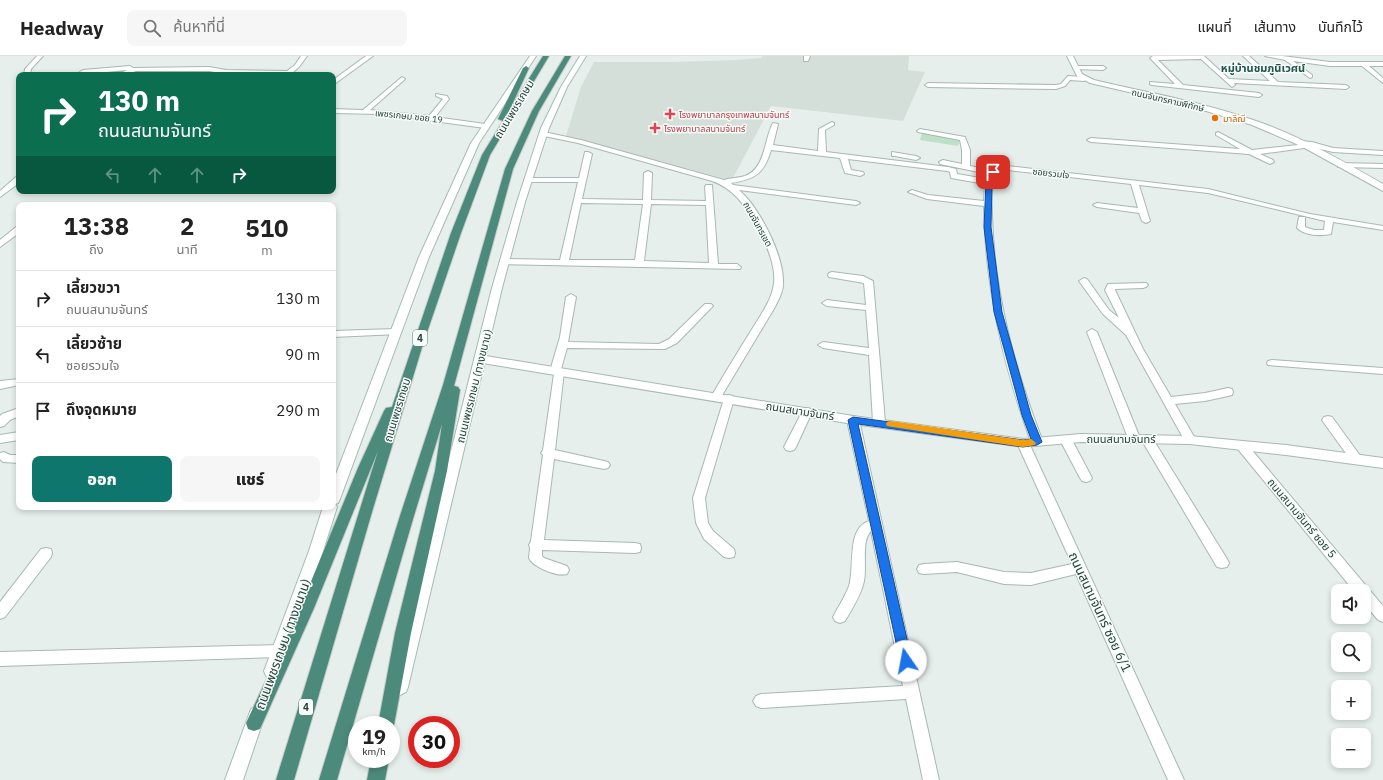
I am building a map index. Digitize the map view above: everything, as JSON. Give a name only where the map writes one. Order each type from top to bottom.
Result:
[{"type":"highway","name":"ถนนเพชรเกษม","points":[[285,780],[411,366],[456,233],[486,155],[546,56]]},
{"type":"highway","name":"ถนนเพชรเกษม","points":[[328,780],[461,342],[508,169],[553,78],[568,56]]},
{"type":"highway","points":[[486,155],[510,99],[526,68]]},
{"type":"highway","points":[[388,716],[403,633],[441,471],[461,342]]},
{"type":"highway","points":[[254,723],[307,608],[364,468],[411,366]]},
{"type":"highway","points":[[376,780],[379,768]]},
{"type":"main road","name":"4","points":[[336,491],[424,257],[475,143],[533,56]]},
{"type":"main road","name":"ถนนเพชรเกษม (ทางขนาน)","points":[[392,716],[504,262],[528,180],[544,134],[564,88],[583,56]]},
{"type":"main road","points":[[1070,56],[1079,75],[1084,79]]},
{"type":"main road","name":"ถนนจันทรคามพิทักษ์","points":[[1084,79],[1243,119],[1302,144],[1382,187]]},
{"type":"main road","name":"ถนนสนามจันทร์","points":[[480,359],[853,420],[879,422],[1030,443],[1066,440],[1134,438],[1190,440],[1383,463]]},
{"type":"main road","name":"ถนนเพชรเกษม (ทางขนาน)","points":[[234,780],[316,551],[329,510]]},
{"type":"street","points":[[28,72],[28,69],[40,56]]},
{"type":"street","points":[[290,72],[297,66],[304,56]]},
{"type":"street","points":[[336,81],[370,56]]},
{"type":"street","points":[[1182,87],[1153,60],[1153,58],[1201,56],[1241,93]]},
{"type":"street","points":[[1246,56],[1276,83]]},
{"type":"street","points":[[1268,56],[1330,64],[1383,64]]},
{"type":"street","points":[[1287,59],[1310,76]]},
{"type":"street","points":[[100,66],[127,64],[131,69]]},
{"type":"street","points":[[1363,64],[1383,82]]},
{"type":"street","points":[[1076,68],[1103,68]]},
{"type":"street","points":[[126,72],[131,69]]},
{"type":"street","points":[[83,72],[131,69],[196,69],[216,72]]},
{"type":"street","points":[[158,72],[162,69]]},
{"type":"street","points":[[192,72],[196,69]]},
{"type":"street","points":[[928,85],[1056,87],[1063,85],[1068,78],[1084,79]]},
{"type":"street","points":[[365,111],[402,79]]},
{"type":"street","points":[[1228,81],[1346,87]]},
{"type":"street","points":[[1152,83],[1259,95]]},
{"type":"street","points":[[431,118],[446,99],[446,97],[438,95]]},
{"type":"street","name":"เพชรเกษม ซอย 19","points":[[336,111],[365,111],[431,118],[485,126]]},
{"type":"street","points":[[723,182],[739,180],[754,175],[762,164],[775,124]]},
{"type":"street","points":[[822,153],[822,129],[832,124]]},
{"type":"street","points":[[920,131],[963,138],[966,150],[966,166]]},
{"type":"street","name":"ถนนจันทรเขต","points":[[544,134],[593,145],[690,171],[723,182],[732,187],[746,201],[772,249],[777,264],[778,281],[776,294],[770,307],[716,397]]},
{"type":"street","points":[[1218,134],[1270,162]]},
{"type":"street","points":[[1091,140],[1251,152],[1302,144],[1312,144],[1333,150],[1383,153]]},
{"type":"street","points":[[768,147],[948,169],[953,171],[954,176],[990,177]]},
{"type":"street","points":[[564,262],[588,154]]},
{"type":"street","points":[[895,154],[966,166],[990,177]]},
{"type":"street","points":[[843,156],[848,171],[860,174]]},
{"type":"street","points":[[1341,165],[1383,166]]},
{"type":"street","name":"ซอยรวมใจ","points":[[990,177],[996,169],[1007,168],[1183,187],[1225,195],[1329,220],[1383,228]]},
{"type":"street","points":[[639,263],[647,201],[648,173]]},
{"type":"street","points":[[990,177],[988,227],[998,312],[1026,415],[1030,443]]},
{"type":"street","points":[[528,180],[581,180]]},
{"type":"street","points":[[0,195],[16,182]]},
{"type":"street","points":[[1134,182],[1146,221]]},
{"type":"street","points":[[709,187],[714,266]]},
{"type":"street","points":[[732,187],[856,204]]},
{"type":"street","points":[[912,192],[927,197],[988,204]]},
{"type":"street","points":[[578,201],[709,203]]},
{"type":"street","points":[[1097,205],[1143,211]]},
{"type":"street","points":[[1302,219],[1301,228],[1322,233],[1328,232],[1329,220]]},
{"type":"street","points":[[0,244],[16,231]]},
{"type":"street","points":[[504,262],[639,263],[737,267]]},
{"type":"street","points":[[832,275],[868,281],[879,422]]},
{"type":"street","points":[[1084,281],[1106,312],[1132,335]]},
{"type":"street","points":[[1143,284],[1111,286],[1110,290],[1167,401],[1190,440]]},
{"type":"street","points":[[562,570],[539,562],[534,558],[557,372],[571,296]]},
{"type":"street","points":[[827,303],[871,308]]},
{"type":"street","points":[[563,345],[661,347],[672,341],[708,306]]},
{"type":"street","points":[[336,334],[396,332]]},
{"type":"street","points":[[1092,332],[1134,438]]},
{"type":"street","points":[[822,345],[873,352]]},
{"type":"street","points":[[1272,363],[1383,371]]},
{"type":"street","points":[[0,385],[16,382]]},
{"type":"street","points":[[1167,401],[1205,398],[1228,392]]},
{"type":"street","points":[[729,399],[699,498],[702,523],[708,535],[729,553]]},
{"type":"street","points":[[790,447],[807,412]]},
{"type":"street","points":[[0,423],[6,417],[16,413]]},
{"type":"street","points":[[853,420],[931,780]]},
{"type":"street","points":[[1328,420],[1357,460]]},
{"type":"street","points":[[0,439],[16,436]]},
{"type":"street","points":[[1147,439],[1222,563]]},
{"type":"street","points":[[1066,440],[1086,478]]},
{"type":"street","name":"ถนนสนามจันทร์ ซอย 6/1","points":[[1030,443],[1080,568],[1176,780]]},
{"type":"street","name":"ถนนสนามจันทร์ ซอย 5","points":[[1241,445],[1356,584]]},
{"type":"street","points":[[547,453],[604,465]]},
{"type":"street","points":[[4,456],[7,459],[16,459]]},
{"type":"street","points":[[840,617],[854,591],[858,577],[859,552],[864,530],[867,526],[876,524]]},
{"type":"street","points":[[535,545],[635,548]]},
{"type":"street","points":[[0,613],[46,553]]},
{"type":"street","points":[[924,569],[957,567],[1004,578],[1031,579],[1080,568]]},
{"type":"street","name":"ถนนสนามจันทร์ ซอย 5","points":[[1371,602],[1383,616]]},
{"type":"street","points":[[0,659],[279,651]]},
{"type":"street","points":[[761,701],[912,692]]},
{"type":"shaded area","name":"โรงพยาบาลกรุงเทพสนามจันทร์","points":[[763,56],[909,56],[908,70],[925,72],[903,121],[771,106],[733,178],[726,179],[566,136],[581,87],[594,62],[736,60],[761,58]]},
{"type":"green space","points":[[922,133],[960,138],[958,146],[920,140]]},
{"type":"slow traffic","points":[[891,424],[1023,444],[1031,443]]},
{"type":"place","name":"โรงพยาบาลกรุงเทพสนามจันทร์","points":[[670,114]]},
{"type":"place","name":"มาลิณี","points":[[1215,118]]},
{"type":"place","name":"โรงพยาบาลสนามจันทร์","points":[[655,128]]},
{"type":"district","name":"หมู่บ้านชมภูนิเวศน์","points":[[1263,68]]},
{"type":"route","points":[[906,661],[853,420],[879,422],[1023,444],[1037,442],[1026,415],[998,312],[988,227],[989,182],[993,172]]}]
